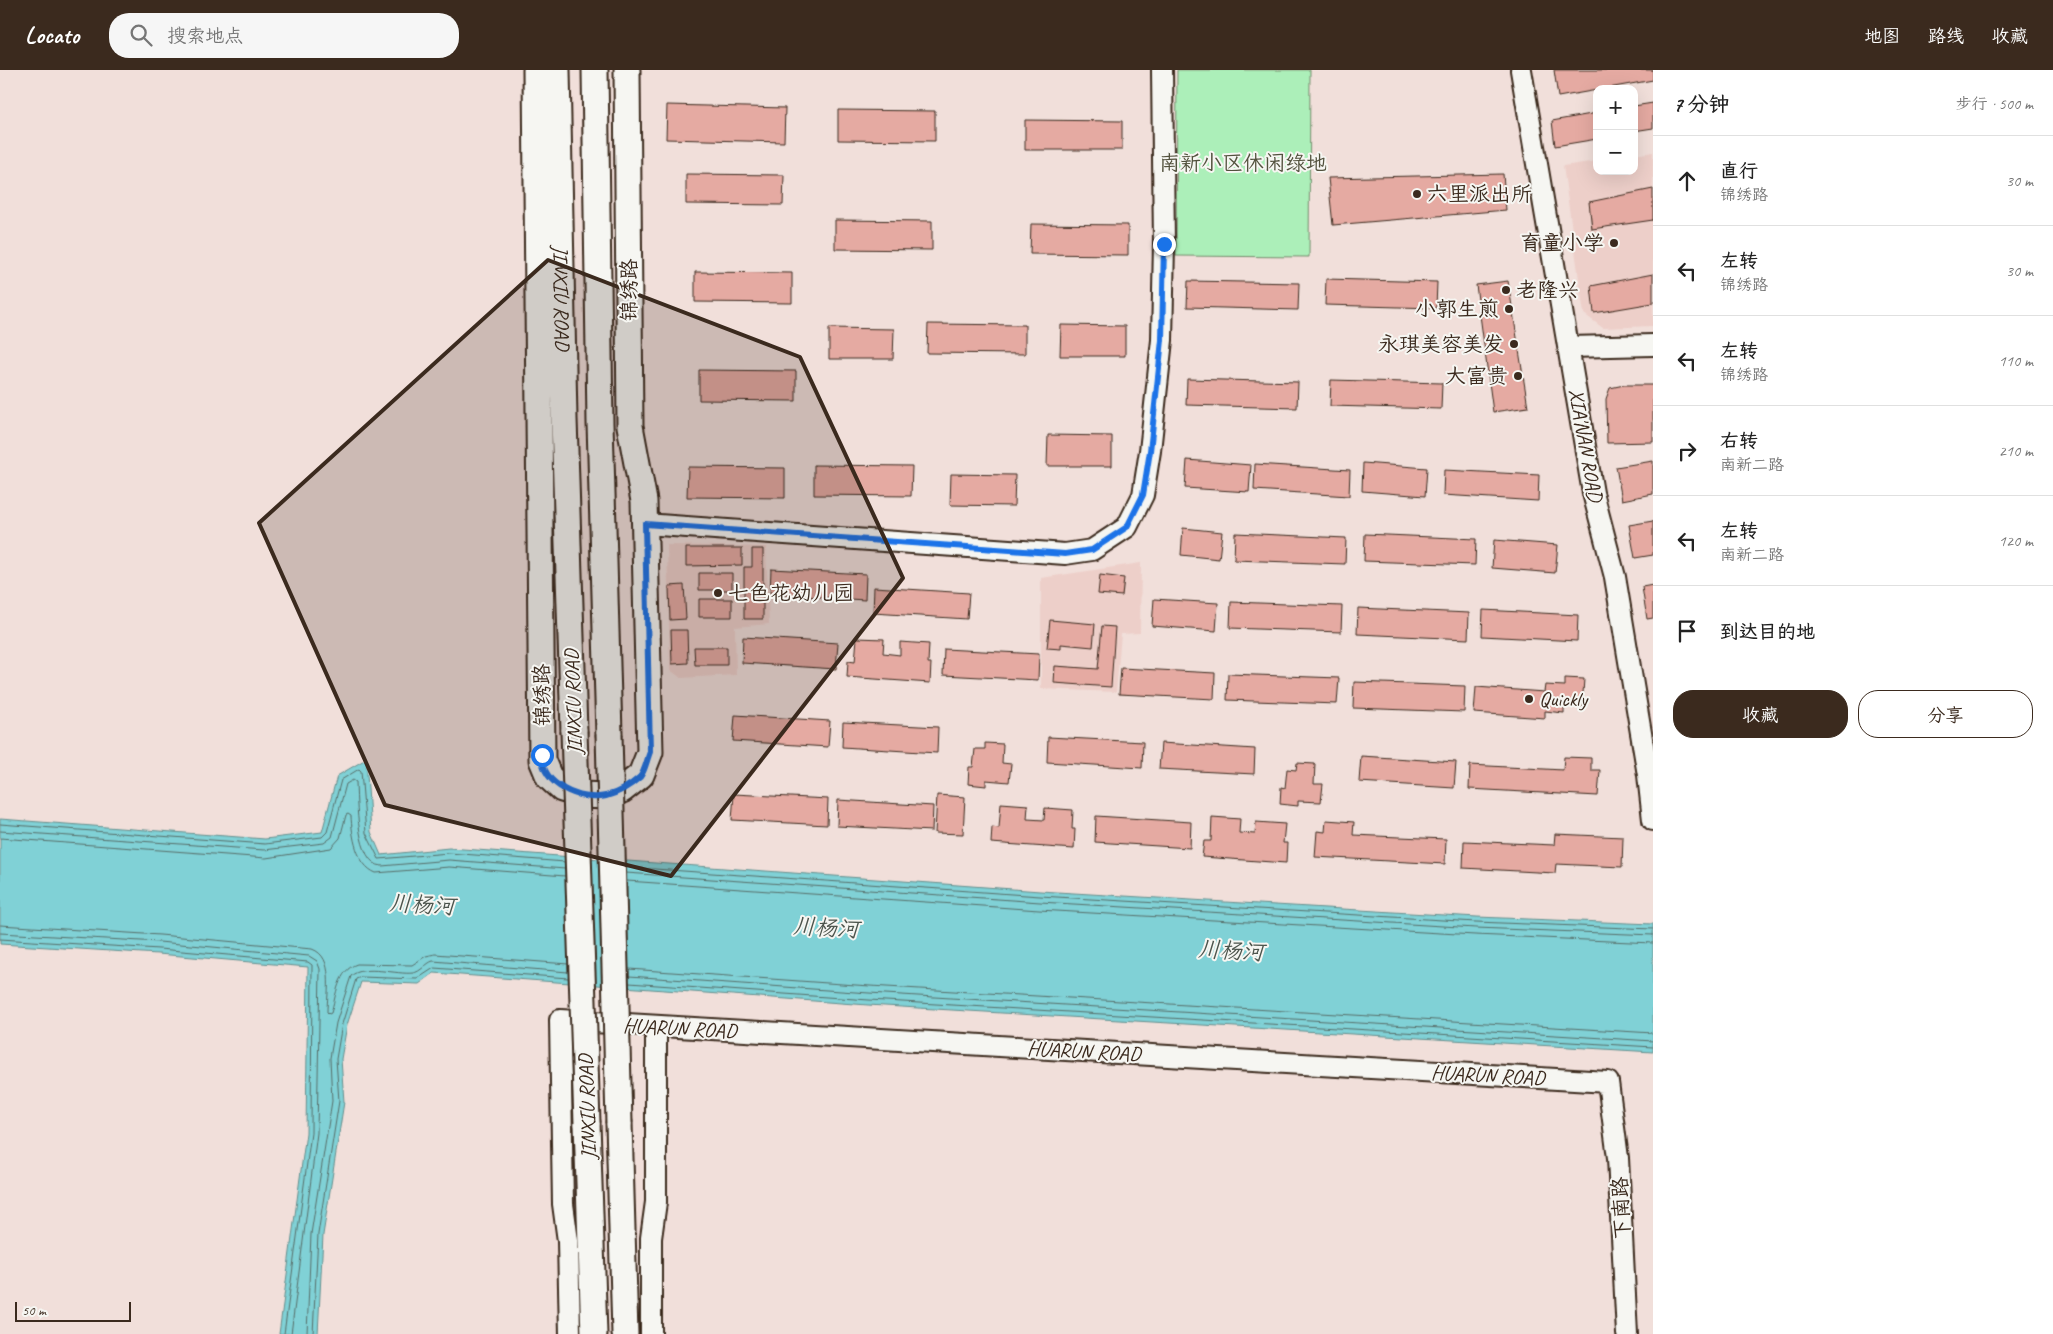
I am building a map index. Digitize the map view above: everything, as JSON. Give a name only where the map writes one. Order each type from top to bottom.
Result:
[{"type":"main road","name":"锦绣路","points":[[536,70],[542,760],[550,777],[562,789],[583,795],[606,796],[622,790],[641,775],[650,752],[644,501],[630,426],[627,70]]},
{"type":"main road","name":"JINXIU ROAD","points":[[557,70],[564,419],[594,1334]]},
{"type":"main road","name":"JINXIU ROAD","points":[[596,70],[600,423],[625,1334]]},
{"type":"street","points":[[645,524],[1065,554],[1092,550],[1127,527],[1143,495],[1150,451],[1162,340],[1164,244],[1162,70]]},
{"type":"street","name":"XIA'NAN ROAD","points":[[1521,70],[1593,493],[1616,587],[1647,767],[1653,820]]},
{"type":"street","points":[[1569,347],[1653,345]]},
{"type":"street","name":"HUARUN ROAD","points":[[570,1334],[568,1241],[563,1204],[560,1020],[1608,1082]]},
{"type":"street","points":[[652,1334],[651,1238],[656,1202],[656,1026]]},
{"type":"street","name":"下南路","points":[[1608,1082],[1618,1158],[1626,1334]]},
{"type":"highlighted area","points":[[548,260],[800,357],[903,578],[671,876],[385,805],[259,523]]},
{"type":"shaded area","name":"育童小学","points":[[1653,152],[1653,326],[1603,328],[1584,314],[1563,166],[1593,162],[1593,175],[1638,175],[1638,154]]},
{"type":"shaded area","name":"七色花幼儿园","points":[[667,545],[766,547],[769,624],[735,627],[736,675],[681,678],[670,670]]},
{"type":"shaded area","points":[[1141,563],[1140,633],[1121,634],[1116,692],[1041,689],[1041,578]]},
{"type":"green space","name":"南新小区休闲绿地","points":[[1177,70],[1310,70],[1309,257],[1176,256]]},
{"type":"water","name":"川杨河","points":[[366,759],[371,832],[381,855],[449,848],[1040,891],[1477,917],[1653,924],[1653,1052],[868,1005],[434,973],[419,984],[361,982],[347,1025],[341,1059],[344,1102],[323,1235],[318,1334],[279,1334],[306,1133],[308,967],[158,954],[0,944],[0,819],[265,839],[322,832],[337,776]]},
{"type":"building","points":[[1554,70],[1653,70],[1653,80],[1625,85],[1593,85],[1593,91],[1558,97]]},
{"type":"building","points":[[1653,103],[1653,128],[1638,130],[1638,105]]},
{"type":"building","points":[[667,105],[785,108],[784,142],[666,139]]},
{"type":"building","points":[[838,110],[935,111],[935,141],[838,140]]},
{"type":"building","points":[[1593,114],[1593,140],[1555,146],[1552,121]]},
{"type":"building","points":[[1025,120],[1122,121],[1122,150],[1025,150]]},
{"type":"building","points":[[686,174],[784,175],[783,205],[686,204]]},
{"type":"building","name":"六里派出所","points":[[1503,174],[1506,210],[1333,225],[1328,178]]},
{"type":"building","points":[[1653,189],[1653,220],[1592,229],[1589,202]]},
{"type":"building","points":[[835,220],[932,221],[932,250],[835,249]]},
{"type":"building","points":[[1031,224],[1128,225],[1128,255],[1030,254]]},
{"type":"building","points":[[695,272],[792,273],[792,303],[695,302]]},
{"type":"building","points":[[1653,274],[1653,303],[1594,313],[1591,286]]},
{"type":"building","points":[[1326,279],[1437,282],[1436,308],[1325,305]]},
{"type":"building","points":[[1188,281],[1299,283],[1298,310],[1187,307]]},
{"type":"building","points":[[1508,281],[1528,407],[1493,412],[1476,285]]},
{"type":"building","points":[[928,324],[1025,325],[1025,354],[927,353]]},
{"type":"building","points":[[1061,325],[1125,326],[1125,356],[1060,356]]},
{"type":"building","points":[[829,328],[894,329],[893,359],[829,359]]},
{"type":"building","points":[[699,370],[796,371],[796,401],[699,400]]},
{"type":"building","points":[[1187,379],[1298,382],[1297,408],[1186,405]]},
{"type":"building","points":[[1331,380],[1442,383],[1441,409],[1330,406]]},
{"type":"building","points":[[1624,385],[1653,385],[1653,442],[1607,443],[1606,399],[1610,388]]},
{"type":"building","points":[[1048,435],[1112,436],[1112,466],[1047,466]]},
{"type":"building","points":[[1187,460],[1251,465],[1249,492],[1185,488]]},
{"type":"building","points":[[1653,461],[1653,494],[1622,500],[1616,467]]},
{"type":"building","points":[[1363,463],[1427,468],[1425,496],[1362,491]]},
{"type":"building","points":[[1255,464],[1350,470],[1349,496],[1254,490]]},
{"type":"building","points":[[814,465],[912,466],[911,496],[814,495]]},
{"type":"building","points":[[688,467],[785,468],[785,498],[687,497]]},
{"type":"building","points":[[1444,470],[1539,475],[1538,501],[1443,495]]},
{"type":"building","points":[[951,474],[1015,475],[1014,506],[950,505]]},
{"type":"building","points":[[1653,521],[1653,555],[1635,558],[1629,525]]},
{"type":"building","points":[[1183,528],[1222,532],[1219,559],[1181,555]]},
{"type":"building","points":[[1235,533],[1346,538],[1345,564],[1234,560]]},
{"type":"building","points":[[1365,534],[1476,539],[1475,565],[1364,561]]},
{"type":"building","points":[[1494,540],[1558,545],[1555,573],[1492,568]]},
{"type":"building","points":[[686,548],[742,548],[742,565],[686,566]]},
{"type":"building","points":[[752,549],[763,549],[763,619],[744,619],[744,567],[752,567]]},
{"type":"building","points":[[771,569],[866,574],[865,600],[770,594]]},
{"type":"building","points":[[699,573],[732,573],[732,590],[699,590]]},
{"type":"building","points":[[1100,575],[1124,578],[1122,596],[1098,594]]},
{"type":"building","points":[[684,585],[686,619],[670,620],[669,586]]},
{"type":"building","points":[[1653,585],[1653,618],[1647,619],[1642,587]]},
{"type":"building","points":[[874,587],[969,593],[967,619],[873,613]]},
{"type":"building","points":[[699,599],[732,599],[732,617],[699,617]]},
{"type":"building","points":[[1154,599],[1218,603],[1216,631],[1152,626]]},
{"type":"building","points":[[1231,602],[1342,606],[1341,632],[1230,628]]},
{"type":"building","points":[[1358,608],[1469,613],[1468,639],[1357,634]]},
{"type":"building","points":[[1483,610],[1578,615],[1577,641],[1482,636]]},
{"type":"building","points":[[1050,620],[1095,624],[1093,647],[1061,644],[1061,649],[1047,648]]},
{"type":"building","points":[[1102,626],[1115,627],[1111,687],[1054,683],[1055,666],[1098,669]]},
{"type":"building","points":[[671,630],[687,630],[688,663],[672,664]]},
{"type":"building","points":[[743,637],[838,643],[836,669],[742,663]]},
{"type":"building","points":[[857,638],[884,639],[883,653],[900,655],[900,642],[929,644],[928,663],[931,663],[930,683],[847,677],[848,661],[855,662]]},
{"type":"building","points":[[694,647],[727,647],[727,665],[695,665]]},
{"type":"building","points":[[944,649],[1039,654],[1038,680],[943,675]]},
{"type":"building","points":[[1121,668],[1215,673],[1214,699],[1119,694]]},
{"type":"building","points":[[1228,674],[1339,678],[1337,704],[1227,700]]},
{"type":"building","name":"Quickly","points":[[1565,678],[1584,679],[1582,707],[1564,706],[1564,713],[1545,711],[1545,718],[1474,713],[1476,687],[1544,692],[1545,685],[1565,686]]},
{"type":"building","points":[[1354,682],[1465,686],[1464,712],[1353,708]]},
{"type":"building","points":[[735,715],[830,721],[828,747],[733,741]]},
{"type":"building","points":[[843,722],[938,727],[937,753],[842,747]]},
{"type":"building","points":[[1048,737],[1143,742],[1142,768],[1047,762]]},
{"type":"building","points":[[985,743],[1003,744],[1002,763],[1011,764],[1009,782],[986,780],[986,786],[968,784],[969,767],[973,767],[975,749],[985,749]]},
{"type":"building","points":[[1161,743],[1255,749],[1254,774],[1159,769]]},
{"type":"building","points":[[1361,756],[1456,762],[1454,788],[1359,782]]},
{"type":"building","points":[[1564,757],[1591,758],[1591,770],[1600,770],[1598,796],[1469,789],[1470,765],[1563,770]]},
{"type":"building","points":[[1297,763],[1315,764],[1314,784],[1323,784],[1321,802],[1298,801],[1298,806],[1280,804],[1281,787],[1285,788],[1287,769],[1296,770]]},
{"type":"building","points":[[734,794],[828,799],[827,825],[732,820]]},
{"type":"building","points":[[937,795],[965,797],[963,834],[935,833]]},
{"type":"building","points":[[838,800],[933,806],[932,831],[837,826]]},
{"type":"building","points":[[1001,803],[1028,805],[1027,819],[1044,820],[1045,808],[1073,810],[1072,829],[1075,829],[1074,849],[991,843],[992,827],[999,828]]},
{"type":"building","points":[[1096,816],[1191,822],[1190,848],[1095,842]]},
{"type":"building","points":[[1212,817],[1240,819],[1239,833],[1255,834],[1256,822],[1285,824],[1283,843],[1287,843],[1286,863],[1202,857],[1204,841],[1211,841]]},
{"type":"building","points":[[1326,820],[1354,822],[1353,835],[1446,839],[1445,864],[1315,857],[1317,831],[1325,832]]},
{"type":"building","points":[[1555,834],[1623,837],[1622,867],[1556,864],[1555,873],[1463,868],[1464,841],[1554,845]]},
{"type":"place","name":"六里派出所","points":[[1417,194]]},
{"type":"place","name":"育童小学","points":[[1614,243]]},
{"type":"place","name":"老隆兴","points":[[1506,290]]},
{"type":"place","name":"小郭生煎","points":[[1509,309]]},
{"type":"place","name":"永琪美容美发","points":[[1514,344]]},
{"type":"place","name":"大富贵","points":[[1518,376]]},
{"type":"place","name":"七色花幼儿园","points":[[718,593]]},
{"type":"place","name":"Quickly","points":[[1529,699]]},
{"type":"route","points":[[542,755],[542,760],[550,777],[562,789],[583,795],[594,797],[606,796],[622,790],[641,775],[650,752],[645,524],[1065,554],[1092,550],[1127,527],[1143,495],[1150,451],[1162,340],[1164,244]]}]
